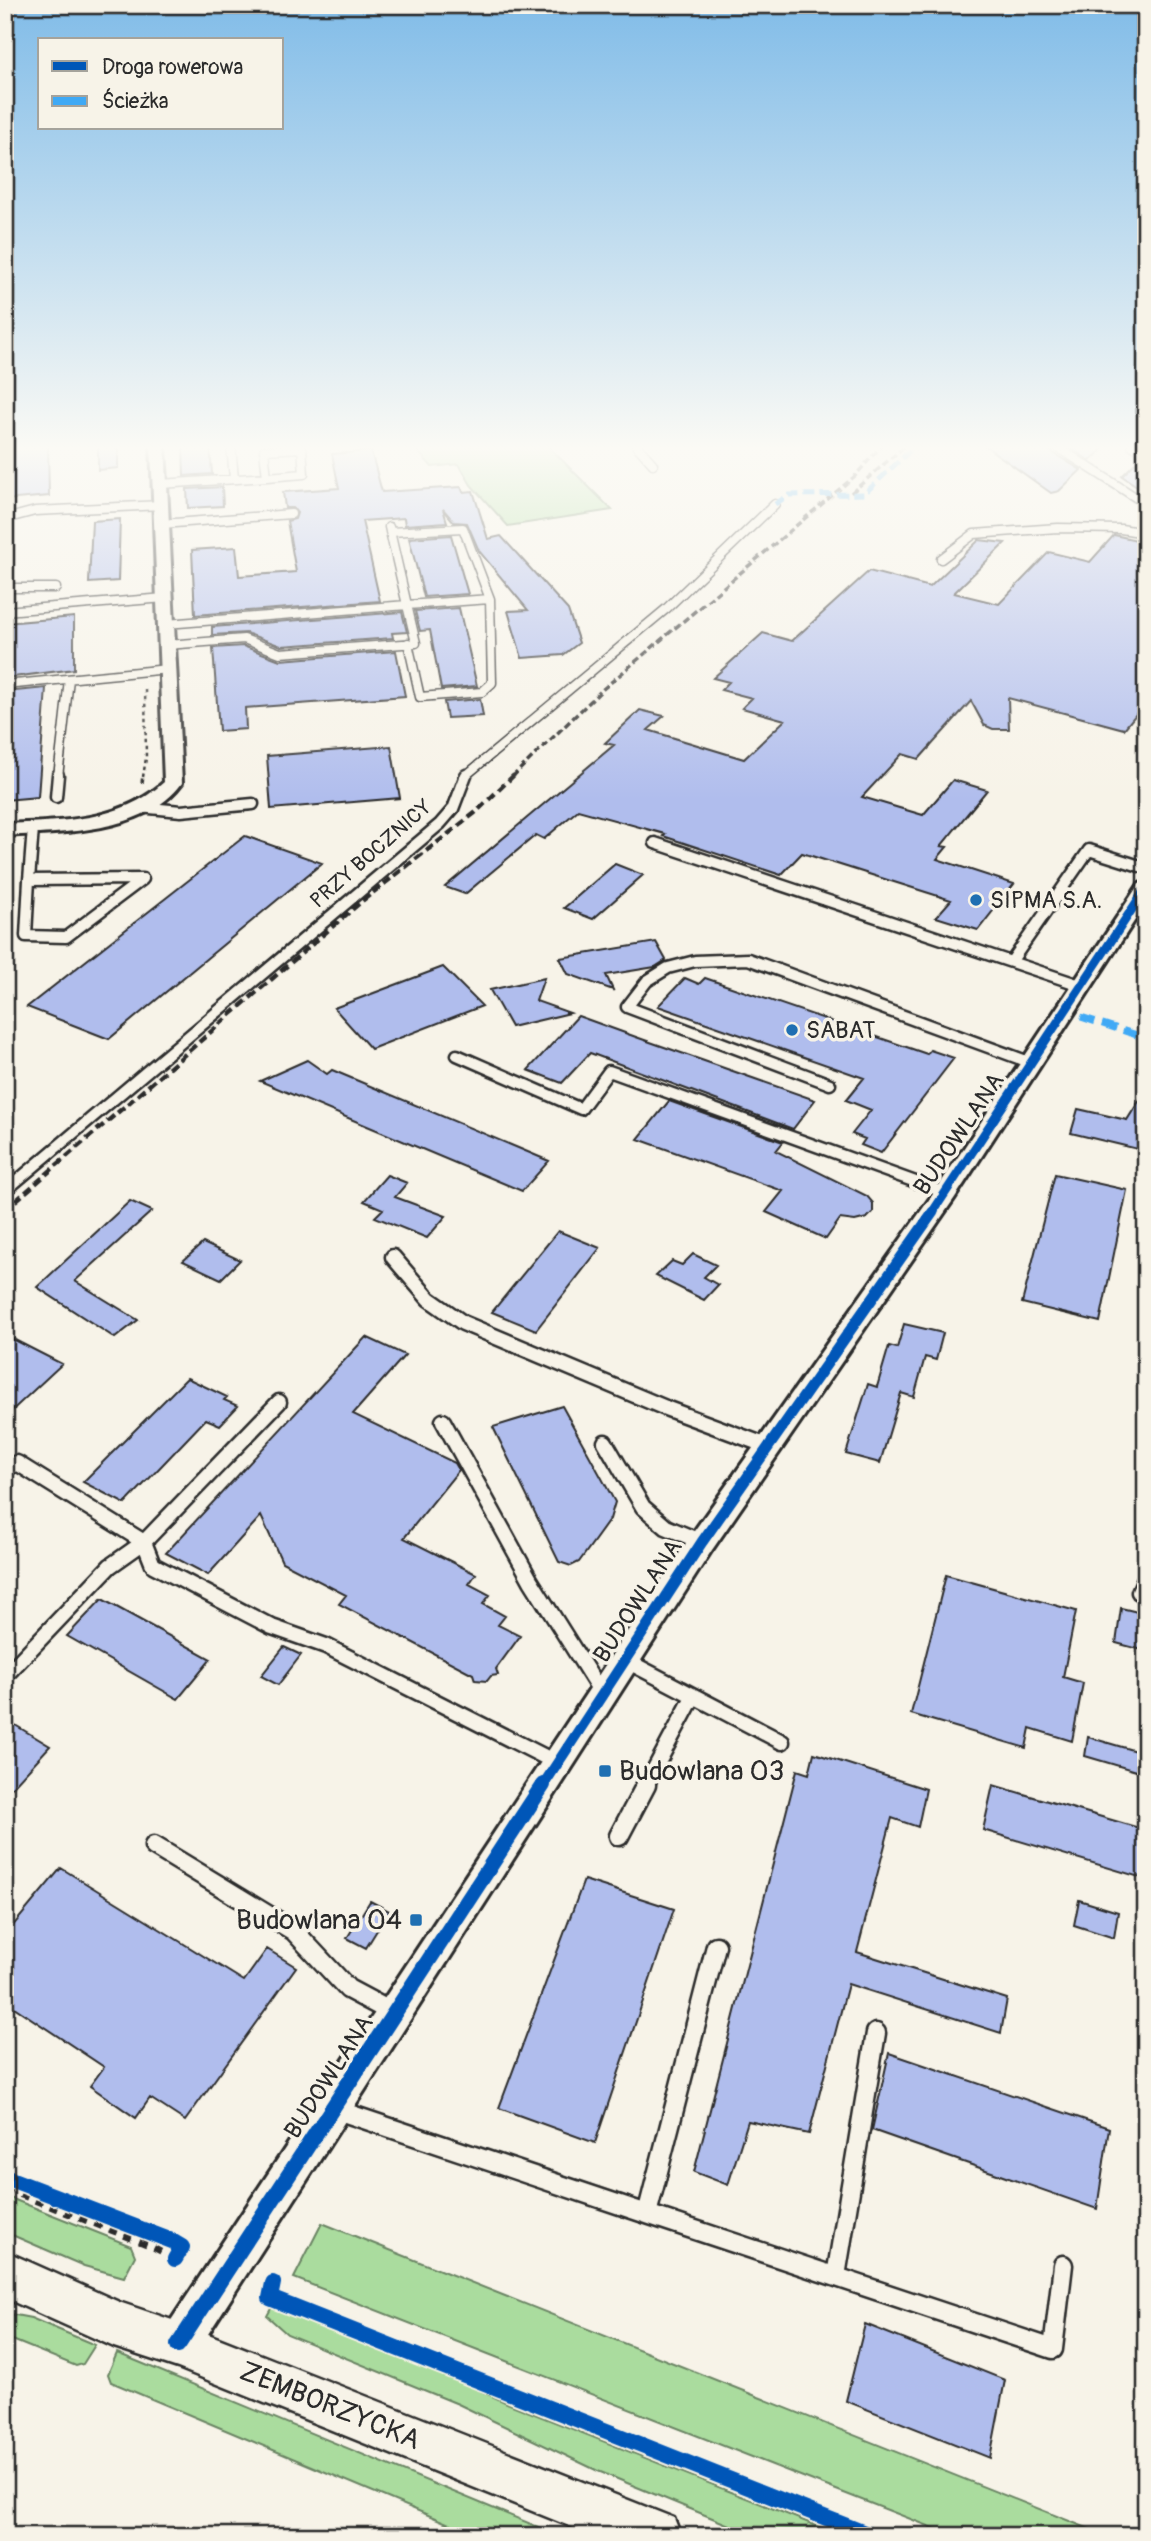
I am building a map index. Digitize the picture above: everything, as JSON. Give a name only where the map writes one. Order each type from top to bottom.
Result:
[{"type":"street","points":[[5,830],[82,824],[116,817],[162,797],[173,783],[163,564]]},
{"type":"street","name":"BUDOWLANA","points":[[178,2345],[702,1542],[946,1193],[1146,888]]},
{"type":"street","name":"ZEMBORZYCKA","points":[[5,2274],[114,2324],[178,2345],[651,2535]]},
{"type":"lane","points":[[167,645],[244,639],[280,653],[416,643],[398,564]]},
{"type":"lane","points":[[408,643],[420,697],[482,692],[492,683],[490,599],[477,564]]},
{"type":"lane","name":"PRZY BOCZNICY","points":[[5,1191],[440,824],[453,809],[463,778],[666,609],[713,564]]},
{"type":"lane","points":[[5,588],[56,588]]},
{"type":"lane","points":[[5,611],[164,598]]},
{"type":"lane","points":[[166,624],[490,599]]},
{"type":"lane","points":[[5,685],[168,669]]},
{"type":"lane","points":[[56,797],[69,679]]},
{"type":"lane","points":[[139,807],[181,811],[253,804]]},
{"type":"lane","points":[[29,880],[143,879],[66,937],[26,936],[29,880],[33,828]]},
{"type":"lane","points":[[655,844],[1083,986]]},
{"type":"lane","points":[[1011,962],[1088,850],[1146,868]]},
{"type":"lane","points":[[830,1084],[627,1007],[649,979],[678,965],[710,959],[748,959],[1032,1063]]},
{"type":"lane","points":[[457,1055],[581,1109],[609,1072],[946,1193]]},
{"type":"lane","points":[[393,1257],[429,1299],[463,1323],[668,1409],[770,1447]]},
{"type":"lane","points":[[5,1676],[110,1566],[144,1542],[279,1402]]},
{"type":"lane","points":[[443,1421],[531,1581],[602,1694]]},
{"type":"lane","points":[[605,1442],[643,1507],[666,1527],[702,1542]]},
{"type":"lane","points":[[5,1469],[17,1463],[144,1542],[153,1565],[272,1627],[326,1646],[557,1763]]},
{"type":"lane","points":[[1139,1592],[1146,1576]]},
{"type":"lane","points":[[625,1660],[782,1742]]},
{"type":"lane","points":[[619,1836],[692,1697]]},
{"type":"lane","points":[[154,1846],[294,1931],[348,1989],[395,2014]]},
{"type":"lane","points":[[647,2214],[716,1946]]},
{"type":"lane","points":[[836,2276],[876,2033]]},
{"type":"lane","points":[[334,2109],[1053,2349],[1063,2265]]},
{"type":"path","points":[[131,789],[143,782],[146,758],[145,671]]},
{"type":"path","points":[[5,2176],[159,2236]]},
{"type":"path","points":[[5,2189],[148,2245],[175,2259],[182,2247]]},
{"type":"green space","points":[[5,2196],[131,2246],[135,2256],[124,2277],[84,2266],[5,2232]]},
{"type":"green space","points":[[322,2223],[1107,2536],[954,2536],[294,2278]]},
{"type":"green space","points":[[274,2303],[425,2365],[507,2403],[842,2536],[756,2536],[598,2471],[458,2404],[287,2334],[267,2316]]},
{"type":"green space","points":[[5,2313],[31,2318],[95,2345],[83,2364],[76,2366],[5,2337]]},
{"type":"green space","points":[[117,2353],[560,2536],[478,2536],[111,2382],[108,2374]]},
{"type":"building","points":[[90,564],[119,564],[118,581],[89,583]]},
{"type":"building","points":[[193,564],[238,564],[239,576],[296,572],[295,564],[372,564],[380,601],[195,615]]},
{"type":"building","points":[[416,564],[459,564],[468,594],[424,597]]},
{"type":"building","points":[[489,564],[526,564],[568,610],[579,643],[563,655],[522,658],[508,611],[528,610]]},
{"type":"building","points":[[954,564],[984,564],[954,593],[999,604],[1038,564],[1146,564],[1146,702],[1124,729],[1008,698],[1009,729],[993,729],[984,725],[971,701],[919,759],[902,754],[862,797],[923,815],[953,780],[987,790],[941,846],[947,847],[937,859],[1014,884],[978,930],[936,917],[951,900],[802,853],[781,875],[663,836],[665,834],[578,810],[544,839],[536,835],[465,894],[445,887],[614,745],[605,743],[640,710],[664,716],[648,730],[744,759],[785,720],[742,708],[752,698],[721,690],[729,682],[713,678],[763,633],[792,641],[869,571],[930,587]]},
{"type":"building","points":[[459,608],[477,686],[441,689],[430,630],[420,631],[415,611]]},
{"type":"building","points":[[402,612],[407,632],[392,633],[393,638],[281,646],[246,633],[212,635],[212,627]]},
{"type":"building","points":[[74,617],[74,669],[5,678],[5,623]]},
{"type":"building","points":[[243,646],[280,660],[396,651],[405,696],[245,708],[246,729],[219,731],[213,648]]},
{"type":"building","points":[[46,688],[38,797],[5,800],[5,692]]},
{"type":"building","points":[[480,699],[483,716],[447,718],[444,702]]},
{"type":"building","points":[[391,746],[400,798],[271,809],[267,756]]},
{"type":"building","points":[[245,836],[322,863],[109,1039],[27,1007]]},
{"type":"building","points":[[615,864],[643,875],[593,919],[564,908]]},
{"type":"building","points":[[656,942],[666,960],[655,967],[606,975],[613,990],[568,974],[560,958]]},
{"type":"building","points":[[443,967],[482,1006],[371,1049],[334,1008]]},
{"type":"building","points":[[544,978],[536,1001],[570,1013],[511,1027],[490,990]]},
{"type":"building","name":"SABAT","points":[[685,978],[699,984],[705,978],[927,1054],[930,1050],[954,1058],[881,1153],[861,1145],[865,1139],[852,1134],[871,1110],[846,1100],[864,1078],[658,1006]]},
{"type":"building","points":[[578,1016],[815,1100],[793,1129],[590,1053],[562,1083],[528,1070]]},
{"type":"building","points":[[307,1060],[327,1074],[332,1070],[549,1161],[522,1191],[260,1081]]},
{"type":"building","points":[[1146,1090],[1146,1151],[1071,1133],[1078,1109],[1127,1120]]},
{"type":"building","points":[[669,1101],[783,1142],[776,1151],[867,1196],[873,1203],[873,1212],[867,1218],[855,1221],[840,1219],[826,1239],[766,1212],[783,1191],[638,1139]]},
{"type":"building","points":[[1055,1174],[1127,1190],[1100,1322],[1022,1303]]},
{"type":"building","points":[[387,1175],[407,1183],[395,1197],[446,1216],[427,1238],[375,1217],[383,1209],[364,1201]]},
{"type":"building","points":[[130,1201],[152,1211],[75,1281],[138,1320],[115,1338],[37,1287]]},
{"type":"building","points":[[558,1231],[600,1248],[536,1330],[492,1312]]},
{"type":"building","points":[[203,1243],[240,1260],[221,1279],[183,1261]]},
{"type":"building","points":[[693,1254],[716,1265],[704,1277],[718,1285],[704,1300],[656,1276],[672,1261],[682,1265]]},
{"type":"building","points":[[904,1324],[943,1333],[936,1360],[925,1357],[914,1397],[901,1393],[880,1463],[846,1454],[868,1384],[877,1387],[889,1346],[897,1348]]},
{"type":"building","points":[[5,1335],[62,1364],[5,1417]]},
{"type":"building","points":[[366,1337],[405,1355],[353,1414],[455,1463],[459,1470],[404,1538],[476,1574],[469,1584],[490,1595],[483,1604],[505,1616],[498,1625],[520,1636],[496,1669],[498,1675],[491,1676],[487,1681],[475,1680],[473,1674],[339,1604],[346,1595],[282,1562],[261,1516],[208,1575],[166,1553]]},
{"type":"building","points":[[187,1378],[227,1397],[224,1400],[238,1406],[220,1425],[206,1419],[125,1504],[83,1482]]},
{"type":"building","points":[[562,1406],[615,1502],[610,1519],[579,1562],[571,1566],[559,1562],[493,1427]]},
{"type":"building","points":[[946,1575],[1076,1611],[1063,1677],[1083,1683],[1072,1741],[1030,1728],[1026,1748],[911,1714]]},
{"type":"building","points":[[102,1599],[211,1659],[178,1699],[67,1636]]},
{"type":"building","points":[[1121,1608],[1146,1614],[1146,1651],[1116,1643]]},
{"type":"building","points":[[284,1647],[301,1655],[278,1685],[261,1676]]},
{"type":"building","points":[[5,1719],[50,1746],[5,1795]]},
{"type":"building","points":[[1088,1737],[1146,1754],[1146,1774],[1085,1756]]},
{"type":"building","points":[[814,1753],[926,1789],[918,1827],[892,1818],[857,1952],[1007,1999],[1001,2033],[848,1984],[809,2134],[748,2121],[728,2185],[694,2172],[797,1770],[809,1774]]},
{"type":"building","points":[[993,1785],[1146,1830],[1146,1879],[983,1830]]},
{"type":"building","points":[[61,1868],[244,1981],[267,1949],[296,1967],[185,2121],[150,2098],[136,2118],[90,2086],[104,2067],[5,2001],[5,1935]]},
{"type":"building","points":[[584,1880],[674,1909],[595,2143],[499,2108]]},
{"type":"building","points":[[1079,1900],[1118,1912],[1114,1938],[1074,1925]]},
{"type":"building","points":[[370,1901],[389,1911],[366,1948],[347,1938]]},
{"type":"building","points":[[889,2053],[1109,2128],[1097,2209],[872,2130]]},
{"type":"building","points":[[865,2324],[1005,2380],[990,2458],[846,2401]]},
{"type":"railway","points":[[512,777],[603,689],[751,564]]},
{"type":"railway","points":[[5,1210],[362,901],[475,813],[514,775]]},
{"type":"marked path","points":[[1081,1017],[1146,1038]]},
{"type":"cycle path","points":[[178,2345],[702,1542],[946,1193],[1146,888]]},
{"type":"cycle path","points":[[5,2177],[172,2241],[182,2247],[175,2259]]},
{"type":"cycle path","points":[[273,2283],[270,2298],[872,2536]]},
{"type":"place","name":"SIPMA S.A.","points":[[976,900]]},
{"type":"place","name":"SABAT","points":[[792,1030]]},
{"type":"place","name":"Budowlana 03","points":[[605,1771]]},
{"type":"place","name":"Budowlana 04","points":[[416,1920]]}]
